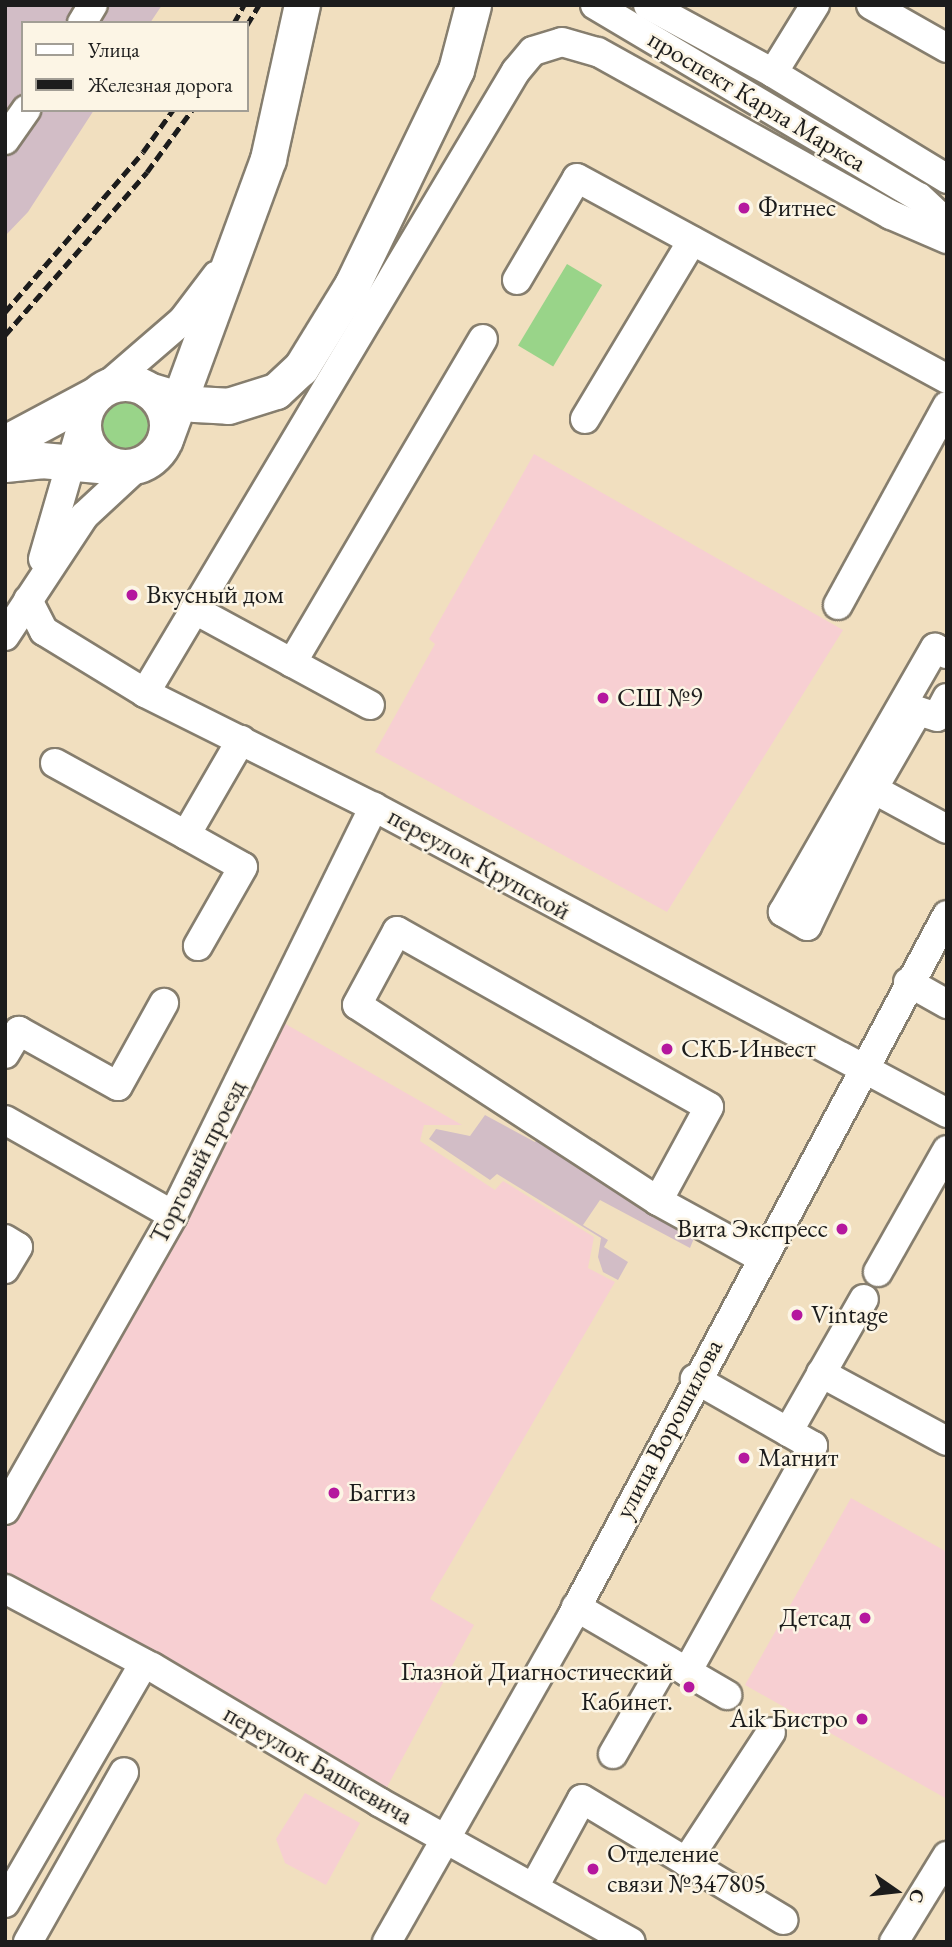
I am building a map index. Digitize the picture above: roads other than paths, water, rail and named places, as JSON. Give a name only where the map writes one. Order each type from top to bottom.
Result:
[{"type":"main road","points":[[5,464],[41,460],[129,466],[155,455],[165,439],[164,395],[227,261],[268,159],[302,5]]},
{"type":"main road","points":[[5,443],[125,383],[164,395],[228,406],[262,398],[301,368],[323,339],[456,70],[473,5]]},
{"type":"main road","points":[[94,400],[88,444],[101,459],[129,466]]},
{"type":"street","points":[[83,21],[93,5]]},
{"type":"street","name":"проспект Карла Маркса","points":[[595,5],[919,197],[947,223]]},
{"type":"street","points":[[648,5],[772,74],[947,179]]},
{"type":"street","points":[[772,74],[815,5]]},
{"type":"street","points":[[871,5],[947,48]]},
{"type":"street","points":[[145,693],[516,71],[533,51],[547,43],[562,42],[598,52],[903,221],[947,240]]},
{"type":"street","points":[[5,140],[25,112]]},
{"type":"street","points":[[517,280],[578,178],[947,379]]},
{"type":"street","name":"проспект Карла Маркса","points":[[919,197],[947,204]]},
{"type":"street","points":[[584,419],[692,241]]},
{"type":"street","points":[[28,600],[94,400],[183,320],[227,261]]},
{"type":"street","points":[[292,663],[483,339]]},
{"type":"street","points":[[838,605],[947,406]]},
{"type":"street","points":[[5,636],[92,506],[129,466]]},
{"type":"street","name":"переулок Крупской","points":[[28,600],[44,631],[145,693],[374,807],[509,883],[862,1065],[947,1112]]},
{"type":"street","points":[[195,610],[370,705]]},
{"type":"street","points":[[947,654],[935,648],[783,912],[807,926],[873,789],[918,711],[937,717],[947,698]]},
{"type":"street","points":[[186,835],[241,740]]},
{"type":"street","points":[[55,763],[243,867],[198,946]]},
{"type":"street","points":[[873,789],[947,829]]},
{"type":"street","name":"Торговый проезд","points":[[5,1510],[173,1215],[374,807]]},
{"type":"street","name":"улица Ворошилова","points":[[387,1942],[443,1836],[576,1607],[862,1065],[947,915]]},
{"type":"street","points":[[658,1201],[709,1107],[397,931],[357,1005],[658,1201],[760,1257]]},
{"type":"street","points":[[908,982],[947,1004]]},
{"type":"street","points":[[10,1037],[118,1086],[164,1003]]},
{"type":"street","points":[[5,1120],[173,1215]]},
{"type":"street","points":[[878,1272],[947,1150]]},
{"type":"street","points":[[5,1239],[18,1247],[5,1269]]},
{"type":"street","points":[[788,1432],[864,1299]]},
{"type":"street","points":[[821,1373],[947,1441]]},
{"type":"street","points":[[613,1754],[677,1666],[813,1446],[695,1379]]},
{"type":"street","name":"переулок Башкевича","points":[[5,1589],[144,1663],[631,1942]]},
{"type":"street","points":[[576,1607],[727,1695]]},
{"type":"street","points":[[5,1903],[144,1663]]},
{"type":"street","points":[[686,1862],[771,1732]]},
{"type":"street","points":[[5,1910],[31,1935],[124,1772]]},
{"type":"street","points":[[534,1887],[582,1799],[782,1920]]},
{"type":"street","points":[[894,1942],[947,1856]]},
{"type":"railway","points":[[235,21],[244,5]]},
{"type":"railway","points":[[248,23],[259,5]]},
{"type":"railway","points":[[5,312],[143,152],[172,112]]},
{"type":"railway","points":[[5,335],[147,172],[191,112]]},
{"type":"place","name":"Фитнес","points":[[744,208]]},
{"type":"place","name":"Вкусный дом","points":[[132,595]]},
{"type":"place","name":"СШ №9","points":[[603,698]]},
{"type":"place","name":"СКБ-Инвест","points":[[667,1049]]},
{"type":"place","name":"Вита Экспресс","points":[[842,1229]]},
{"type":"place","name":"Vintage","points":[[797,1315]]},
{"type":"place","name":"Магнит","points":[[744,1458]]},
{"type":"place","name":"Баггиз","points":[[334,1493]]},
{"type":"place","name":"Детсад","points":[[865,1618]]},
{"type":"place","name":"Глазной Диагностический Кабинет.","points":[[689,1687]]},
{"type":"place","name":"Aik Бистро","points":[[862,1719]]},
{"type":"place","name":"Отделение связи №347805","points":[[593,1869]]}]
